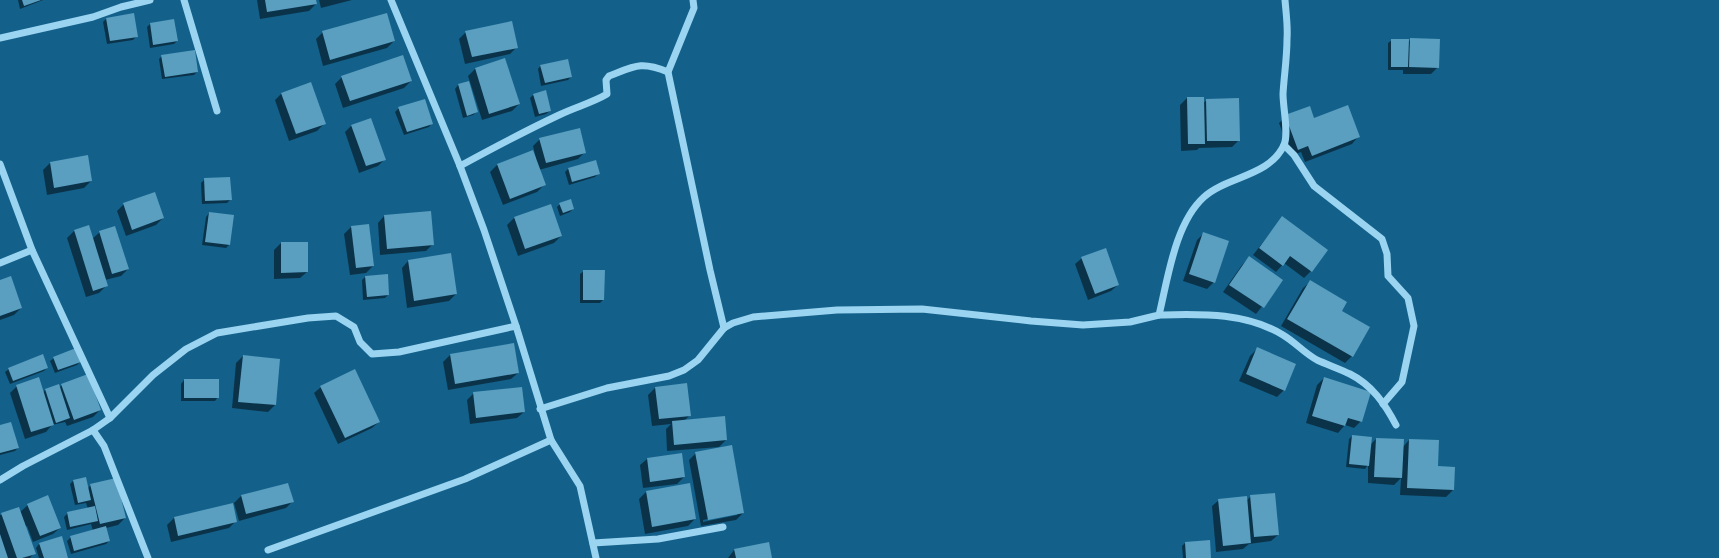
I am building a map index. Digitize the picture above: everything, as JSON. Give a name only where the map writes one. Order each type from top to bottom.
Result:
[{"type":"street","points":[[0,38],[92,17],[120,3],[150,0]]},
{"type":"street","points":[[184,0],[217,111]]},
{"type":"street","points":[[391,0],[460,166],[484,230],[516,326],[550,440],[580,486],[596,558]]},
{"type":"street","points":[[693,0],[694,8],[668,72],[710,270],[724,328]]},
{"type":"street","points":[[1159,315],[1180,234],[1191,211],[1204,197],[1218,187],[1262,168],[1271,161],[1284,145],[1286,136],[1283,94],[1287,38],[1285,0]]},
{"type":"street","points":[[460,166],[514,136],[564,112],[598,100],[607,94],[606,80],[608,76],[640,65],[651,65],[668,72]]},
{"type":"street","points":[[1284,145],[1294,155],[1314,186],[1382,239],[1388,254],[1388,276],[1408,298],[1414,326],[1402,382],[1383,404]]},
{"type":"street","points":[[0,164],[32,250],[110,418]]},
{"type":"street","points":[[0,263],[32,250]]},
{"type":"street","points":[[540,409],[607,388],[669,376],[684,370],[698,360],[724,328],[733,323],[753,317],[837,310],[922,309],[1083,325],[1130,322],[1159,315],[1199,314],[1240,317],[1268,327],[1283,335],[1316,359],[1364,382],[1375,393],[1396,425]]},
{"type":"street","points":[[0,480],[23,466],[93,430],[110,418],[153,375],[186,349],[217,333],[308,318],[336,316],[354,327],[360,342],[372,354],[399,352],[516,326]]},
{"type":"street","points":[[93,430],[104,446],[148,558]]},
{"type":"street","points":[[268,550],[465,479],[550,440]]},
{"type":"street","points":[[593,543],[658,539],[723,527]]},
{"type":"building","points":[[22,0],[41,0],[24,6]]},
{"type":"building","points":[[265,0],[316,0],[317,4],[267,12]]},
{"type":"building","points":[[134,13],[138,37],[110,41],[106,18]]},
{"type":"building","points":[[387,13],[395,41],[330,60],[322,31]]},
{"type":"building","points":[[174,19],[178,41],[153,45],[150,23]]},
{"type":"building","points":[[512,21],[518,48],[472,57],[465,31]]},
{"type":"building","points":[[1410,38],[1440,39],[1439,68],[1409,67]]},
{"type":"building","points":[[1391,39],[1409,39],[1408,67],[1391,67]]},
{"type":"building","points":[[195,50],[198,72],[165,77],[161,55]]},
{"type":"building","points":[[403,55],[412,81],[350,101],[341,76]]},
{"type":"building","points":[[505,58],[520,104],[489,114],[475,68]]},
{"type":"building","points":[[568,59],[572,77],[545,83],[540,65]]},
{"type":"building","points":[[469,81],[478,112],[467,116],[458,84]]},
{"type":"building","points":[[311,82],[326,124],[296,134],[281,93]]},
{"type":"building","points":[[546,90],[551,111],[539,114],[533,94]]},
{"type":"building","points":[[1187,97],[1204,97],[1205,144],[1188,144]]},
{"type":"building","points":[[1239,98],[1240,141],[1207,141],[1206,99]]},
{"type":"building","points":[[425,99],[433,124],[407,132],[398,107]]},
{"type":"building","points":[[1348,105],[1360,137],[1312,156],[1308,146],[1298,150],[1285,115],[1310,106],[1314,118]]},
{"type":"building","points":[[371,118],[386,160],[366,166],[351,125]]},
{"type":"building","points":[[580,128],[586,153],[546,163],[539,138]]},
{"type":"building","points":[[533,150],[546,185],[510,199],[497,164]]},
{"type":"building","points":[[88,155],[92,181],[54,188],[50,162]]},
{"type":"building","points":[[596,160],[600,174],[572,182],[568,168]]},
{"type":"building","points":[[230,177],[232,200],[205,201],[204,178]]},
{"type":"building","points":[[155,192],[164,218],[132,230],[123,203]]},
{"type":"building","points":[[571,199],[574,209],[563,213],[559,203]]},
{"type":"building","points":[[551,204],[562,236],[525,249],[514,217]]},
{"type":"building","points":[[431,211],[434,245],[387,249],[384,215]]},
{"type":"building","points":[[209,212],[234,215],[230,245],[205,242]]},
{"type":"building","points":[[1282,216],[1328,250],[1312,272],[1290,256],[1283,266],[1259,248]]},
{"type":"building","points":[[369,224],[374,266],[356,268],[351,226]]},
{"type":"building","points":[[89,225],[108,286],[93,291],[74,230]]},
{"type":"building","points":[[115,226],[129,269],[112,274],[99,231]]},
{"type":"building","points":[[1203,232],[1229,241],[1215,283],[1189,274]]},
{"type":"building","points":[[281,242],[308,242],[308,272],[281,273]]},
{"type":"building","points":[[1106,248],[1119,285],[1095,294],[1081,257]]},
{"type":"building","points":[[451,253],[457,294],[414,301],[408,260]]},
{"type":"building","points":[[1249,256],[1283,280],[1264,308],[1229,285]]},
{"type":"building","points":[[583,270],[605,270],[604,300],[583,300]]},
{"type":"building","points":[[388,274],[389,295],[367,297],[365,276]]},
{"type":"building","points":[[11,276],[22,308],[0,316],[0,280]]},
{"type":"building","points":[[1310,280],[1347,302],[1342,311],[1370,327],[1353,357],[1287,319]]},
{"type":"building","points":[[514,343],[519,373],[455,384],[450,354]]},
{"type":"building","points":[[1257,347],[1296,364],[1285,391],[1246,374]]},
{"type":"building","points":[[76,348],[81,362],[58,370],[53,357]]},
{"type":"building","points":[[43,354],[48,368],[13,381],[8,368]]},
{"type":"building","points":[[243,355],[280,359],[276,405],[238,402]]},
{"type":"building","points":[[355,369],[380,422],[345,438],[320,386]]},
{"type":"building","points":[[88,374],[101,410],[74,420],[61,384]]},
{"type":"building","points":[[39,377],[54,425],[31,432],[16,385]]},
{"type":"building","points":[[1324,377],[1371,392],[1362,422],[1348,418],[1345,426],[1312,416]]},
{"type":"building","points":[[184,379],[219,379],[219,398],[184,398]]},
{"type":"building","points":[[687,383],[691,416],[659,419],[655,387]]},
{"type":"building","points":[[59,384],[70,418],[56,423],[45,389]]},
{"type":"building","points":[[522,387],[525,412],[476,418],[473,392]]},
{"type":"building","points":[[725,416],[727,440],[674,445],[672,421]]},
{"type":"building","points":[[11,422],[19,448],[0,453],[0,425]]},
{"type":"building","points":[[1352,435],[1372,437],[1369,466],[1349,464]]},
{"type":"building","points":[[1376,438],[1404,439],[1402,478],[1374,477]]},
{"type":"building","points":[[1409,439],[1439,440],[1438,466],[1455,467],[1454,490],[1407,488]]},
{"type":"building","points":[[732,445],[744,513],[708,520],[695,452]]},
{"type":"building","points":[[682,453],[685,477],[650,482],[647,458]]},
{"type":"building","points":[[86,477],[91,500],[78,503],[73,480]]},
{"type":"building","points":[[116,478],[126,518],[100,524],[90,484]]},
{"type":"building","points":[[288,483],[294,502],[246,514],[241,495]]},
{"type":"building","points":[[690,483],[696,519],[652,527],[646,491]]},
{"type":"building","points":[[1275,493],[1279,535],[1254,537],[1250,495]]},
{"type":"building","points":[[48,495],[61,528],[40,536],[27,504]]},
{"type":"building","points":[[1247,496],[1251,543],[1223,546],[1218,499]]},
{"type":"building","points":[[233,503],[237,522],[178,536],[174,517]]},
{"type":"building","points":[[95,506],[98,521],[70,527],[67,512]]},
{"type":"building","points":[[19,507],[36,554],[22,558],[17,558],[1,513]]},
{"type":"building","points":[[106,526],[110,541],[74,551],[70,536]]},
{"type":"building","points":[[0,534],[8,558],[0,558]]},
{"type":"building","points":[[62,536],[68,558],[44,558],[39,543]]},
{"type":"building","points":[[1210,540],[1211,558],[1186,558],[1185,542]]},
{"type":"building","points":[[769,542],[772,558],[736,558],[734,549]]}]
